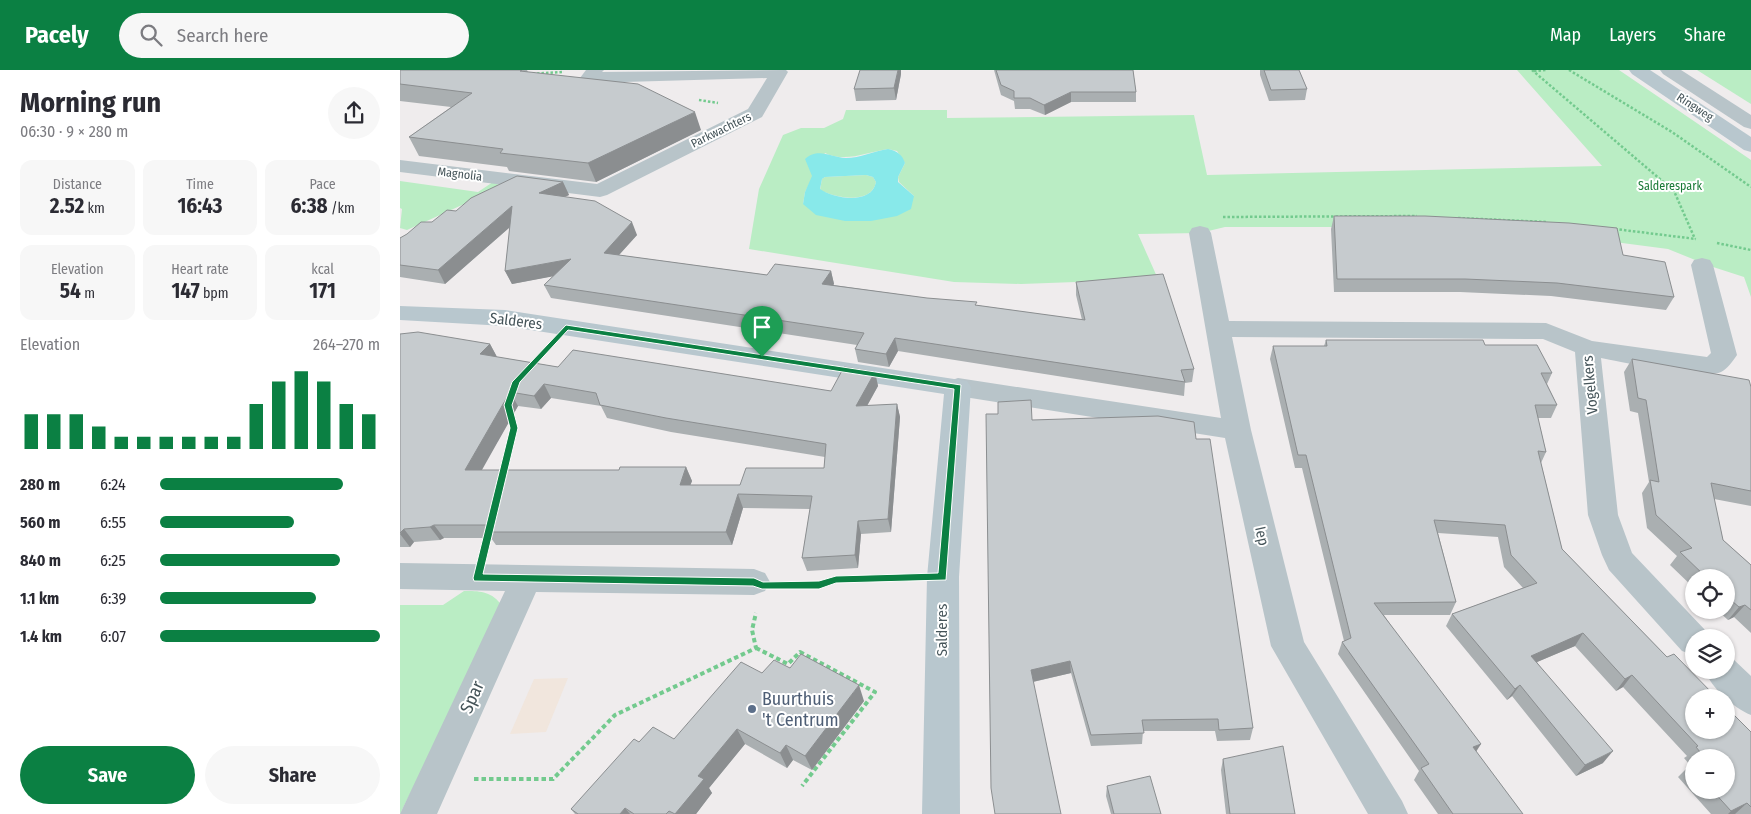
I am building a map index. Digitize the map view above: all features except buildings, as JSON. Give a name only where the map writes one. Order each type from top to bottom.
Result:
[{"type":"street","name":"Ringweg","points":[[1638,70],[1751,146]]},
{"type":"street","points":[[1669,70],[1751,123]]},
{"type":"street","name":"Parkwachters","points":[[594,72],[589,78],[779,72],[756,113],[600,191]]},
{"type":"street","name":"Magnolia","points":[[400,166],[600,191]]},
{"type":"street","name":"Magnolia","points":[[486,197],[520,181]]},
{"type":"street","name":"Iep","points":[[1200,233],[1220,329],[1237,430],[1288,646],[1388,814]]},
{"type":"street","points":[[1587,348],[1687,364],[1713,366],[1724,355],[1702,265]]},
{"type":"street","name":"Salderes","points":[[400,313],[505,318],[1237,430]]},
{"type":"street","name":"Vogelkers","points":[[1220,329],[1546,331],[1587,348],[1603,515],[1620,561],[1685,631]]},
{"type":"street","name":"Salderes","points":[[941,814],[942,577],[958,387]]},
{"type":"street","points":[[400,576],[758,584]]},
{"type":"street","name":"Spar","points":[[418,814],[526,580]]},
{"type":"street","points":[[1730,679],[1751,699]]},
{"type":"path","points":[[1533,71],[1547,70]]},
{"type":"path","points":[[1569,70],[1672,132],[1751,187]]},
{"type":"path","points":[[525,76],[530,71],[561,71],[571,74],[594,72]]},
{"type":"path","points":[[1533,71],[1674,191],[1695,239]]},
{"type":"path","points":[[1200,233],[1201,217],[1386,215],[1425,217]]},
{"type":"path","points":[[1453,218],[1549,222]]},
{"type":"path","points":[[1607,228],[1705,241]]},
{"type":"path","points":[[1714,242],[1751,250]]},
{"type":"path","points":[[529,368],[566,328]]},
{"type":"path","points":[[502,475],[514,428],[510,413]]},
{"type":"path","points":[[756,648],[752,630],[758,584],[819,585],[836,580],[942,577]]},
{"type":"path","points":[[435,779],[553,779],[615,715],[756,648]]},
{"type":"path","points":[[756,648],[788,664],[800,652],[874,692],[802,786]]},
{"type":"green space","name":"Salderespark","points":[[1517,70],[1619,70],[1751,160],[1751,297],[1744,277],[1668,249],[1538,232],[1408,227],[1225,227],[1200,233],[1138,234],[1158,279],[1021,284],[954,282],[749,249],[759,189],[783,135],[801,128],[824,128],[843,119],[846,110],[947,110],[947,118],[1194,115],[1207,175],[1602,166]],"holes":[[[888,149],[897,151],[905,163],[898,177],[899,182],[914,196],[803,204],[805,192],[825,153],[833,156],[849,157]]]},
{"type":"green space","points":[[1697,70],[1751,70],[1751,104]]},
{"type":"green space","points":[[866,175],[873,177],[876,182],[868,194],[860,197],[843,197],[820,190],[822,179],[825,177]]},
{"type":"green space","points":[[400,181],[478,192],[493,182],[501,186],[407,230],[400,228],[402,209],[400,208]]},
{"type":"green space","points":[[464,591],[484,593],[496,599],[500,603],[497,619],[400,814],[400,605],[443,605]]},
{"type":"sand","points":[[568,678],[546,732],[510,734],[534,679]]},
{"type":"water","points":[[888,149],[897,152],[904,160],[905,163],[898,177],[898,182],[914,196],[911,209],[897,216],[871,221],[845,221],[816,215],[803,204],[805,192],[812,176],[805,159],[810,155],[819,153],[851,158]],"holes":[[[866,175],[873,177],[876,182],[873,189],[868,194],[860,197],[843,197],[826,193],[820,189],[822,179],[825,177]]]},
{"type":"place","name":"Buurthuis 't Centrum","points":[[752,709]]},
{"type":"route","points":[[566,328],[762,357],[958,387],[942,577],[836,580],[819,585],[762,585],[754,582],[478,578],[514,428],[508,405],[516,382],[566,328]]}]
